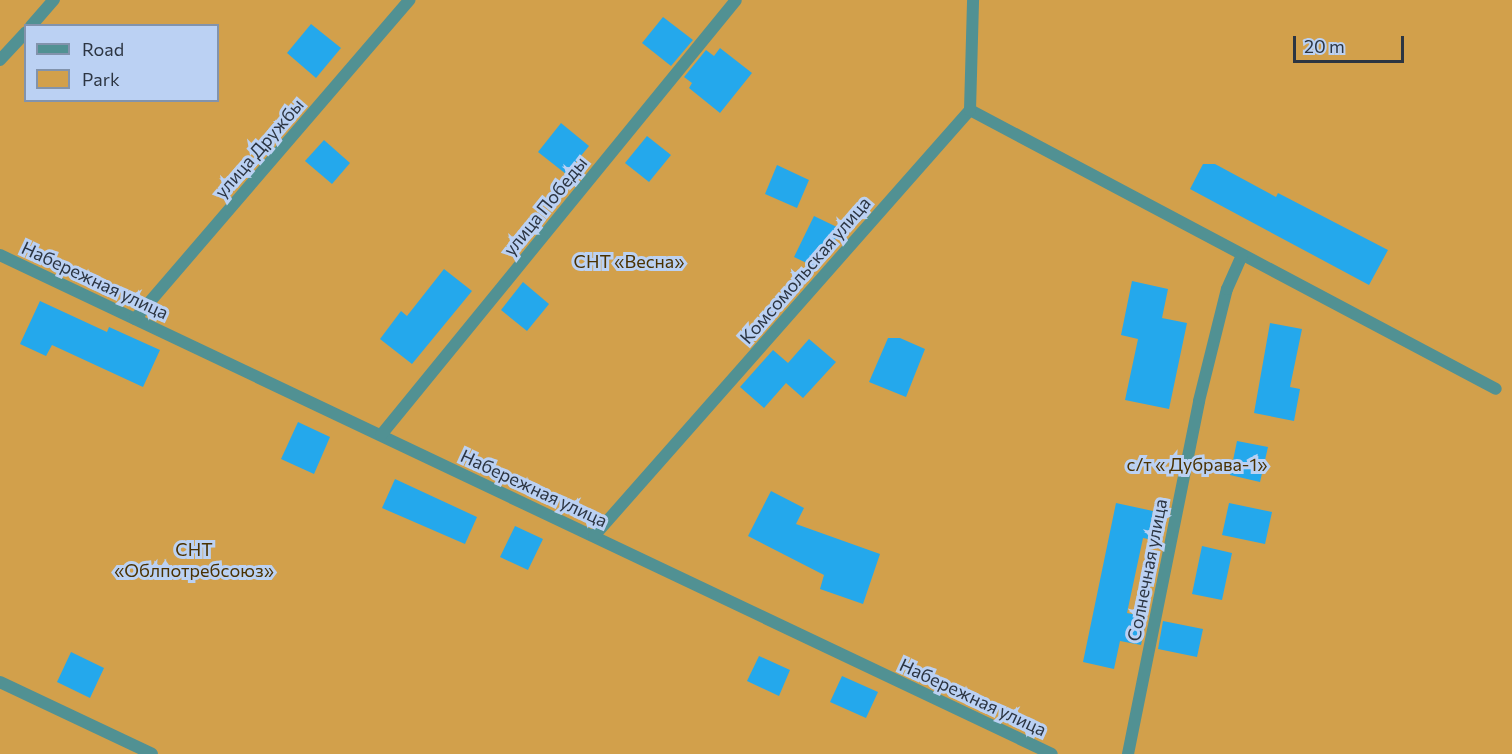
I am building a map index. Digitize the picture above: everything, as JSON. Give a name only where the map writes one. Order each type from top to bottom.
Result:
[{"type":"street","points":[[33,24],[54,0]]},
{"type":"street","name":"улица Дружбы","points":[[135,319],[409,0]]},
{"type":"street","name":"улица Победы","points":[[381,435],[736,0]]},
{"type":"street","points":[[973,0],[970,110],[1496,389]]},
{"type":"street","points":[[0,60],[24,34]]},
{"type":"street","name":"Комсомольская улица","points":[[594,536],[970,110]]},
{"type":"street","name":"Набережная улица","points":[[0,255],[1052,754]]},
{"type":"street","name":"Солнечная улица","points":[[1128,754],[1199,401],[1227,289],[1242,255]]},
{"type":"street","points":[[0,682],[152,754]]},
{"type":"green space","points":[[0,0],[1512,0],[1512,754],[0,754]]},
{"type":"building","points":[[663,17],[693,40],[671,66],[642,43]]},
{"type":"building","points":[[311,24],[341,48],[316,78],[287,53]]},
{"type":"building","points":[[720,48],[752,73],[720,113],[689,88],[692,83],[684,77],[706,50],[714,56]]},
{"type":"building","points":[[561,123],[589,146],[566,174],[538,152]]},
{"type":"building","points":[[647,136],[671,155],[649,182],[625,163]]},
{"type":"building","points":[[324,140],[350,163],[332,184],[305,161]]},
{"type":"building","points":[[1203,164],[1215,164],[1276,197],[1278,193],[1388,250],[1369,285],[1190,189]]},
{"type":"building","points":[[777,165],[809,180],[797,208],[765,194]]},
{"type":"building","points":[[814,216],[841,229],[819,269],[794,257]]},
{"type":"building","points":[[444,269],[472,291],[412,364],[380,339],[401,311],[407,316]]},
{"type":"building","points":[[1132,281],[1168,289],[1162,318],[1187,323],[1169,409],[1125,400],[1138,339],[1121,335]]},
{"type":"building","points":[[523,282],[549,304],[527,331],[501,310]]},
{"type":"building","points":[[40,301],[107,332],[109,327],[160,350],[143,387],[52,345],[46,356],[20,344]]},
{"type":"building","points":[[1270,323],[1302,329],[1290,387],[1300,389],[1294,421],[1254,413]]},
{"type":"building","points":[[888,338],[900,338],[925,349],[906,397],[869,382]]},
{"type":"building","points":[[809,339],[836,362],[803,398],[786,383],[764,408],[740,387],[773,350],[788,363]]},
{"type":"building","points":[[298,422],[330,437],[314,474],[281,459]]},
{"type":"building","points":[[1237,441],[1268,447],[1260,482],[1230,475]]},
{"type":"building","points":[[395,479],[477,517],[465,544],[382,508]]},
{"type":"building","points":[[771,491],[804,508],[796,524],[880,554],[863,604],[820,589],[824,575],[748,536]]},
{"type":"building","points":[[1116,503],[1153,511],[1148,539],[1143,538],[1127,613],[1147,617],[1141,645],[1120,641],[1114,669],[1083,662]]},
{"type":"building","points":[[1229,503],[1272,512],[1265,544],[1222,535]]},
{"type":"building","points":[[515,526],[543,539],[528,570],[500,557]]},
{"type":"building","points":[[1202,546],[1232,553],[1222,600],[1192,594]]},
{"type":"building","points":[[1163,621],[1203,629],[1197,657],[1158,649]]},
{"type":"building","points":[[71,652],[104,668],[90,698],[57,682]]},
{"type":"building","points":[[759,656],[790,670],[779,696],[747,681]]},
{"type":"building","points":[[842,676],[878,692],[866,718],[830,702]]},
{"type":"park label","name":"СНТ «Весна»","points":[[629,261]]},
{"type":"park label","name":"с/т « Дубрава-1»","points":[[1197,464]]},
{"type":"park label","name":"СНТ «Облпотребсоюз»","points":[[194,560]]}]
